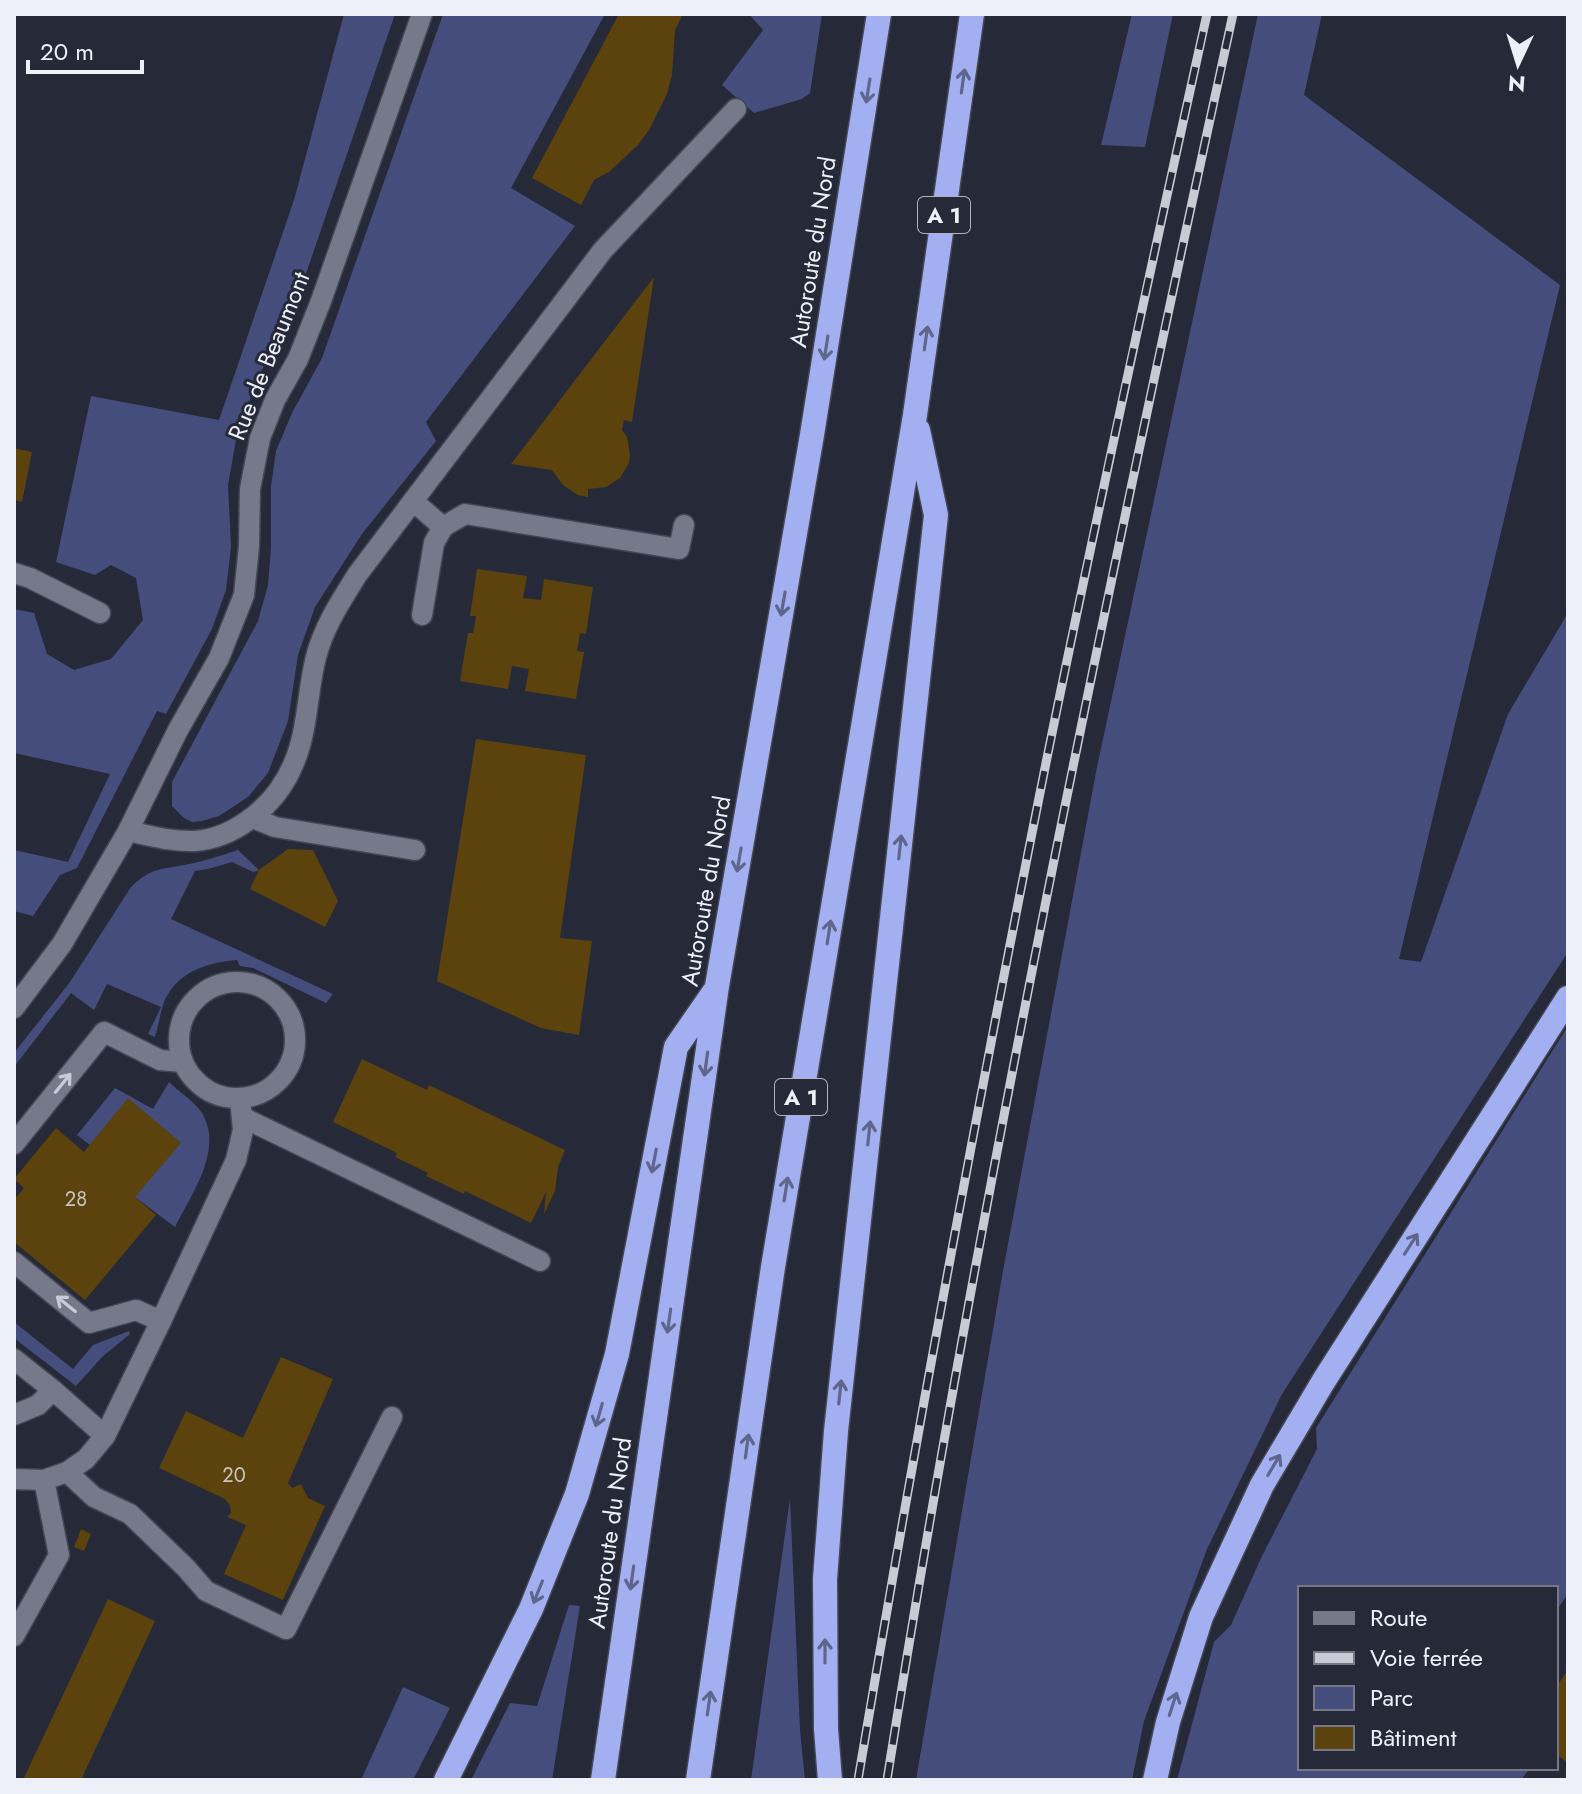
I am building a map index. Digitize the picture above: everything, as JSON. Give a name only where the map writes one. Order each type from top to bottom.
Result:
[{"type":"highway","name":"Autoroute du Nord","points":[[603,1780],[717,986],[812,435],[879,14]]},
{"type":"highway","name":"A 1","points":[[698,1780],[773,1267],[915,415],[972,14]]},
{"type":"highway","points":[[830,1780],[826,1729],[825,1579],[836,1431],[936,515],[915,415]]},
{"type":"highway","points":[[446,1780],[531,1609],[577,1494],[617,1354],[676,1047],[717,986]]},
{"type":"highway","points":[[1155,1780],[1168,1722],[1201,1617],[1262,1485],[1323,1382],[1568,998]]},
{"type":"street","name":"Rue de Beaumont","points":[[14,1008],[62,944],[128,831],[178,730],[219,658],[244,595],[250,489],[260,438],[275,400],[298,359],[321,301],[422,14]]},
{"type":"street","points":[[128,831],[170,840],[197,841],[224,834],[253,818],[274,796],[293,765],[305,721],[316,657],[328,623],[357,575],[603,250],[736,109]]},
{"type":"street","points":[[413,501],[443,527]]},
{"type":"street","points":[[422,615],[434,543],[443,527],[465,514],[679,549],[684,525]]},
{"type":"street","points":[[14,573],[100,613]]},
{"type":"street","points":[[253,818],[275,827],[415,850]]},
{"type":"street","points":[[241,1108],[276,1083],[288,1067],[295,1049],[294,1029],[288,1011],[275,996],[258,985],[239,981],[219,984],[202,993],[188,1007],[180,1025],[178,1045],[182,1062],[192,1078],[241,1108],[540,1261]]},
{"type":"street","points":[[14,1144],[104,1032],[160,1060],[182,1062]]},
{"type":"street","points":[[14,1479],[44,1480],[67,1472],[86,1459],[105,1436],[236,1160],[243,1130],[241,1108]]},
{"type":"street","points":[[14,1262],[89,1323],[136,1310],[161,1321]]},
{"type":"street","points":[[14,1359],[105,1436]]},
{"type":"street","points":[[14,1415],[38,1405],[53,1390]]},
{"type":"street","points":[[67,1472],[94,1497],[130,1514],[206,1591],[286,1629],[392,1417]]},
{"type":"street","points":[[14,1636],[59,1555],[44,1480]]},
{"type":"green space","points":[[344,14],[395,14],[299,294],[258,378],[237,434],[228,485],[231,547],[226,590],[212,629],[166,714],[157,711],[77,868],[60,875],[33,916],[14,911],[14,850],[68,862],[110,774],[14,753],[14,609],[34,613],[47,654],[74,670],[111,659],[143,620],[136,578],[111,565],[95,575],[56,562],[91,396],[219,420],[294,200]]},
{"type":"green space","points":[[443,14],[605,14],[511,188],[575,226],[426,422],[436,441],[362,534],[315,607],[298,655],[288,721],[268,773],[248,797],[219,816],[192,822],[172,806],[172,782],[258,621],[268,585],[271,487],[276,451],[292,413],[322,358]]},
{"type":"green space","points":[[749,14],[822,14],[810,93],[802,99],[754,113],[722,85],[763,30]]},
{"type":"green space","points":[[1132,14],[1173,14],[1145,147],[1101,145]]},
{"type":"green space","points":[[1258,14],[1322,14],[1304,95],[1560,285],[1399,959],[1421,962],[1508,714],[1568,613],[1568,952],[1282,1394],[1207,1549],[1144,1721],[1132,1780],[916,1780],[1003,1271],[1097,767]]},
{"type":"green space","points":[[238,850],[259,870],[253,872],[232,862],[195,871],[171,919],[333,994],[326,1003],[253,968],[240,966],[237,960],[214,963],[193,971],[175,985],[163,1005],[155,1037],[148,1034],[161,1007],[107,984],[94,1010],[71,993],[14,1067],[14,1053],[70,982],[131,887],[158,870]]},
{"type":"green space","points":[[1568,1026],[1568,1594],[1558,1608],[1558,1586],[1298,1586],[1298,1770],[1528,1770],[1521,1780],[1177,1780],[1214,1642],[1231,1625],[1262,1556],[1317,1449],[1316,1428]]},
{"type":"green space","points":[[169,1082],[202,1113],[208,1127],[209,1142],[203,1172],[175,1227],[135,1197],[180,1142],[128,1099],[90,1145],[77,1135],[115,1088],[153,1109]]},
{"type":"green space","points":[[14,1322],[73,1369],[93,1345],[129,1331],[130,1334],[102,1357],[76,1386],[14,1338]]},
{"type":"green space","points":[[790,1498],[805,1780],[751,1780]]},
{"type":"green space","points":[[569,1605],[580,1606],[552,1780],[471,1780],[510,1703],[537,1706]]},
{"type":"green space","points":[[403,1687],[450,1708],[413,1780],[361,1780]]},
{"type":"building","points":[[619,14],[683,14],[675,30],[672,75],[667,94],[649,130],[609,172],[594,180],[581,205],[532,178]]},
{"type":"building","points":[[654,277],[632,422],[624,420],[622,430],[627,437],[629,463],[620,478],[606,487],[588,489],[588,497],[578,495],[563,485],[552,470],[511,464]]},
{"type":"building","points":[[14,448],[32,452],[22,502],[14,500]]},
{"type":"building","points":[[477,569],[527,576],[523,598],[541,600],[544,579],[593,587],[586,634],[580,633],[577,651],[584,652],[576,699],[525,691],[529,669],[512,666],[508,689],[460,681],[468,633],[473,633],[476,616],[470,616]]},
{"type":"building","points":[[476,739],[586,755],[560,938],[592,941],[579,1035],[541,1028],[437,981]]},
{"type":"building","points":[[288,849],[313,850],[338,901],[325,927],[250,889],[259,870]]},
{"type":"building","points":[[362,1059],[427,1090],[429,1085],[565,1150],[558,1167],[555,1191],[544,1214],[546,1192],[531,1223],[426,1176],[428,1173],[395,1157],[397,1153],[333,1122]]},
{"type":"building","points":[[128,1098],[181,1143],[135,1197],[156,1215],[85,1300],[14,1242],[14,1200],[24,1188],[14,1179],[56,1128],[84,1152]]},
{"type":"building","points":[[281,1357],[333,1379],[288,1483],[292,1488],[301,1484],[308,1498],[325,1506],[283,1600],[224,1574],[246,1525],[227,1517],[231,1513],[225,1499],[159,1468],[186,1411],[243,1438]]},
{"type":"building","points":[[81,1529],[91,1534],[84,1551],[74,1547]]},
{"type":"building","points":[[108,1599],[155,1621],[81,1780],[23,1780]]},
{"type":"building","points":[[1568,1670],[1568,1763],[1558,1756],[1558,1684]]},
{"type":"railway","points":[[858,1780],[926,1392],[1023,877],[1207,14]]},
{"type":"railway","points":[[887,1780],[963,1336],[1047,894],[1233,14]]}]
